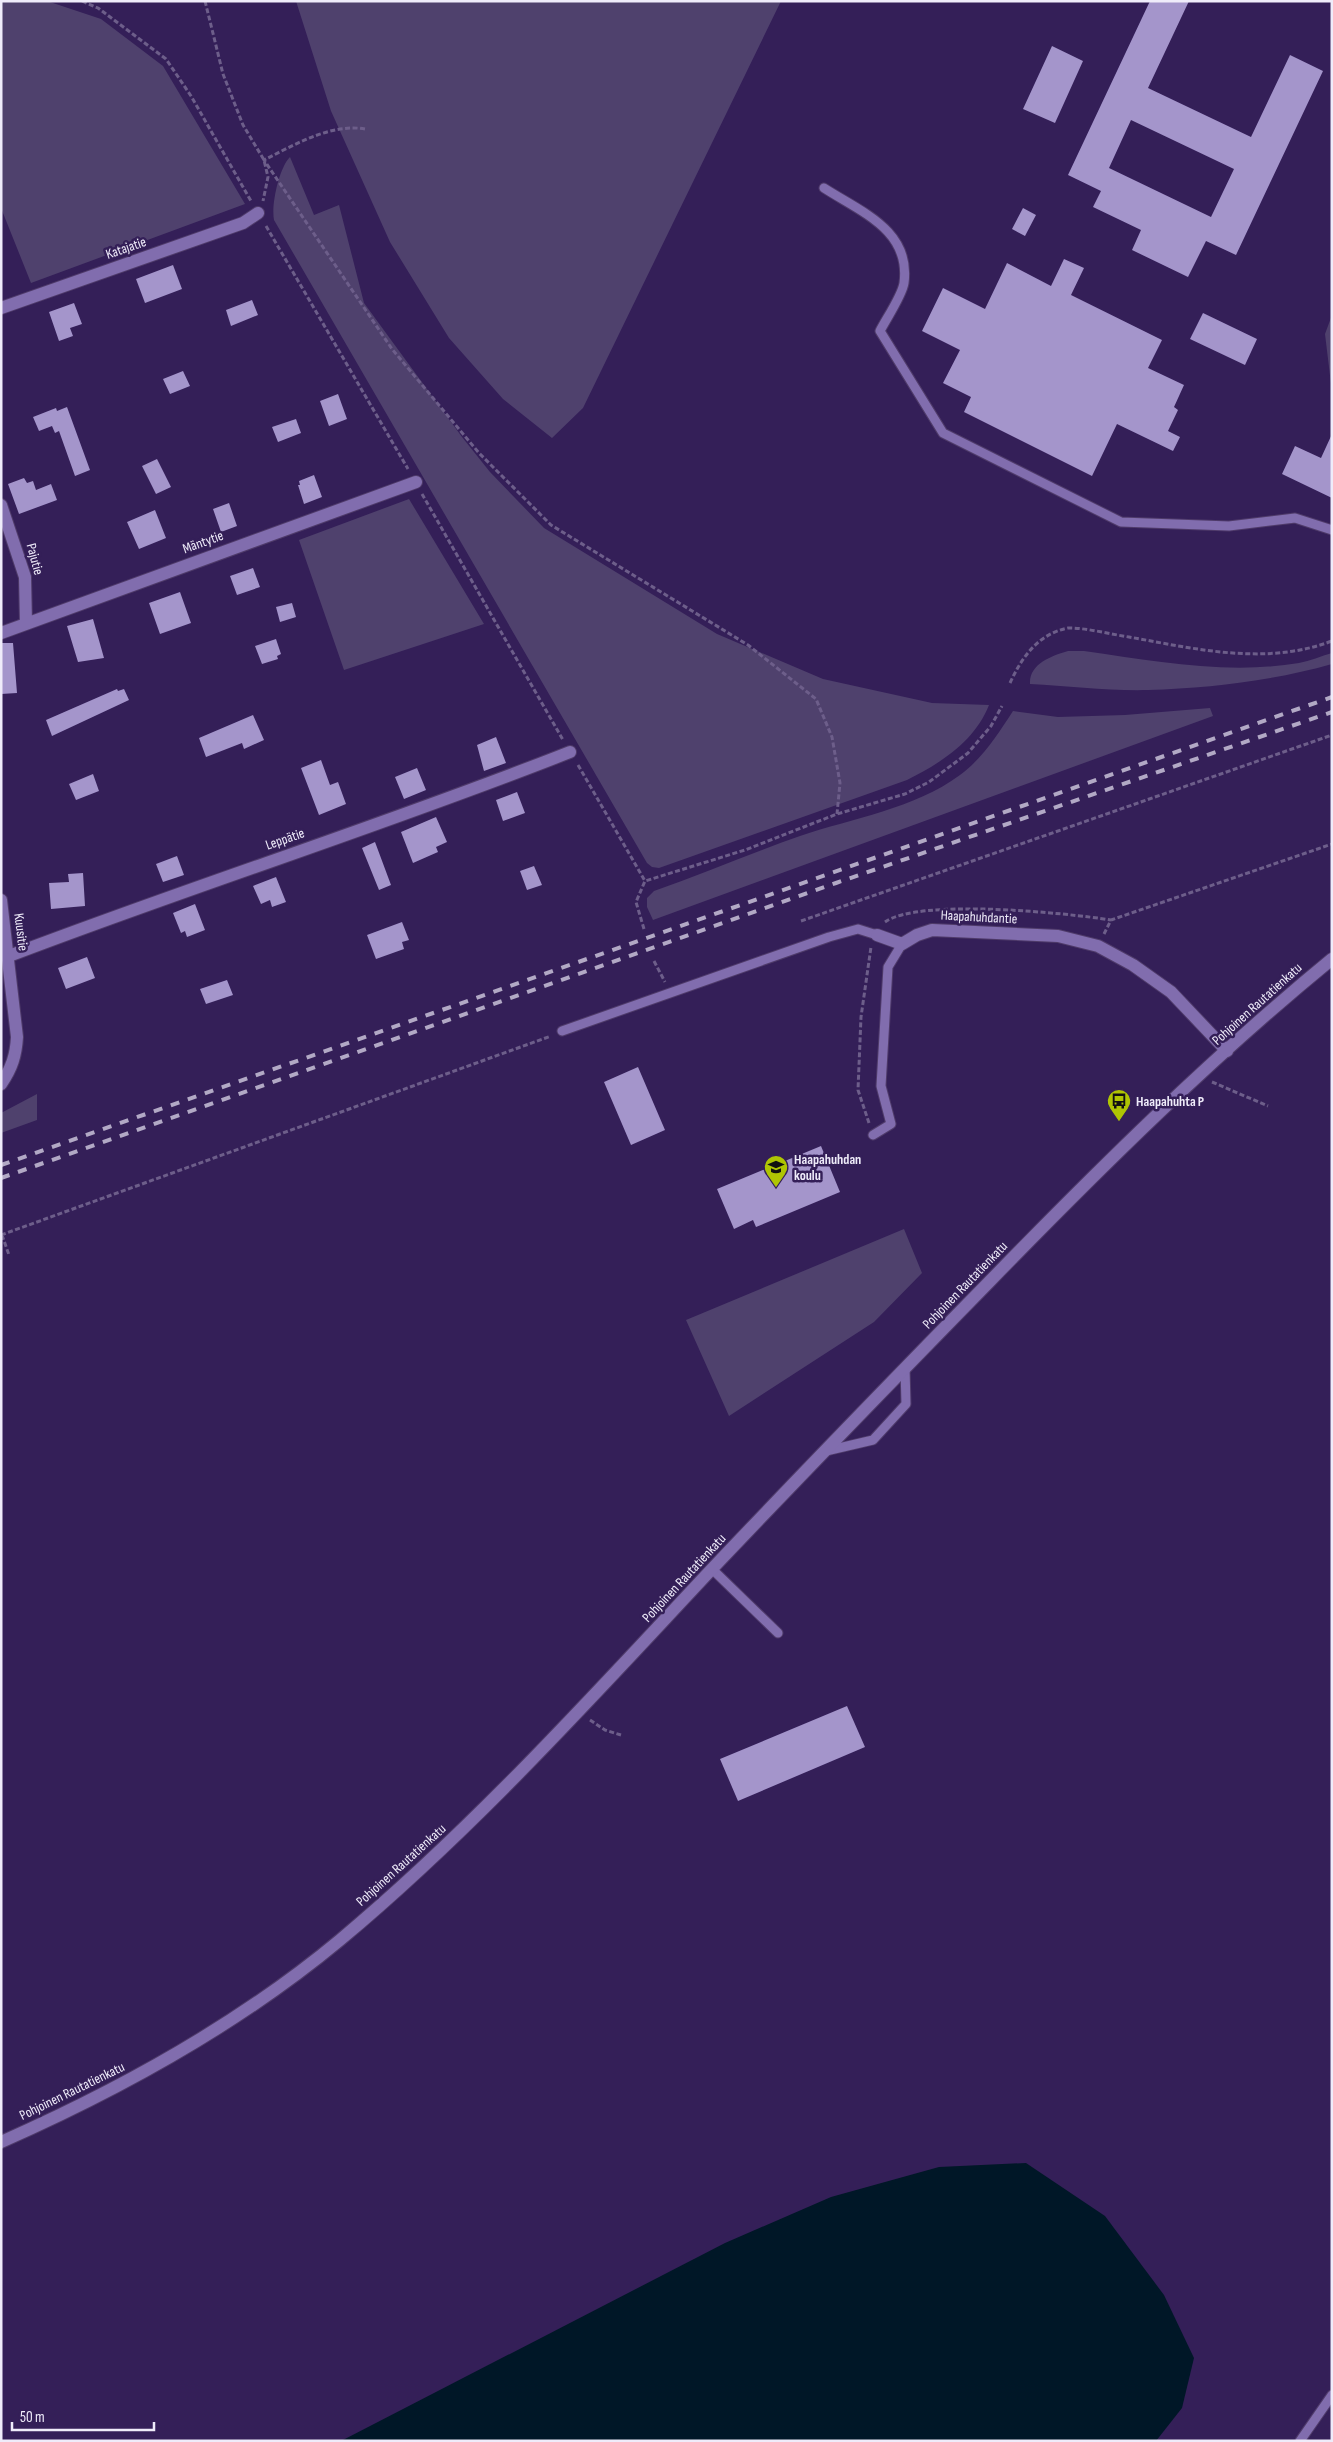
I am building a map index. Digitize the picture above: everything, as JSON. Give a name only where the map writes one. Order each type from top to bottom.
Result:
[{"type":"street","name":"Katajatie","points":[[1,308],[242,223],[258,213]]},
{"type":"street","name":"Mäntytie","points":[[1,633],[416,482]]},
{"type":"street","name":"Pajutie","points":[[1,505],[25,577],[26,623]]},
{"type":"street","name":"Leppätie","points":[[9,956],[145,904],[480,788],[570,752]]},
{"type":"street","name":"Kuusitie","points":[[1,900],[9,956],[16,1052],[1,1084]]},
{"type":"street","name":"Haapahuhdantie","points":[[902,944],[917,935],[932,930],[1058,936],[1098,946],[1132,965],[1171,992],[1226,1051]]},
{"type":"street","points":[[877,935],[902,944]]},
{"type":"street","name":"Pohjoinen Rautatienkatu","points":[[1,2142],[57,2117],[205,2036],[274,1990],[338,1942],[436,1855],[578,1712],[825,1451],[1069,1200],[1198,1076],[1332,959]]},
{"type":"lane","points":[[824,188],[885,227],[902,251],[904,284],[880,331],[943,433],[1121,522],[1229,526],[1295,518],[1332,530]]},
{"type":"lane","points":[[562,1031],[829,936],[858,929],[877,935]]},
{"type":"lane","points":[[872,1135],[891,1124],[881,1086],[888,967],[902,944]]},
{"type":"lane","points":[[825,1451],[873,1440],[906,1404],[905,1368]]},
{"type":"lane","points":[[712,1569],[778,1634]]},
{"type":"lane","points":[[1300,2441],[1332,2395]]},
{"type":"path","points":[[82,1],[98,8],[166,59],[191,96],[416,482],[645,881]]},
{"type":"path","points":[[205,1],[223,74],[243,125],[264,160],[392,349],[479,453],[551,525],[748,645],[816,699],[832,737],[840,783],[837,814]]},
{"type":"path","points":[[264,160],[318,136],[352,127],[365,129]]},
{"type":"path","points":[[258,213],[266,196],[268,177],[264,160]]},
{"type":"path","points":[[1010,683],[1030,650],[1046,637],[1068,628],[1239,654],[1277,654],[1316,647],[1332,641]]},
{"type":"path","points":[[644,929],[636,902],[645,881],[745,850],[837,814],[905,794],[954,765],[976,746],[991,726],[1002,706]]},
{"type":"path","points":[[801,921],[1332,735]]},
{"type":"path","points":[[872,1135],[858,1090],[861,1017],[870,949],[884,922],[893,916],[924,910],[967,909],[1111,920],[1332,844]]},
{"type":"path","points":[[1098,946],[1111,920]]},
{"type":"path","points":[[654,961],[670,994]]},
{"type":"path","points":[[9,1255],[2,1235],[562,1031]]},
{"type":"path","points":[[1198,1076],[1268,1106]]},
{"type":"path","points":[[578,1712],[605,1730],[621,1735]]},
{"type":"shaded area","points":[[1,1],[47,1],[101,19],[163,66],[245,204],[31,283],[1,208]]},
{"type":"shaded area","points":[[296,1],[781,1],[583,408],[552,438],[503,399],[449,338],[390,242],[331,111]]},
{"type":"shaded area","points":[[290,157],[314,215],[339,205],[364,303],[462,437],[490,472],[544,528],[717,634],[823,679],[932,703],[989,705],[975,730],[956,750],[907,780],[659,868],[652,867],[647,863],[274,220],[273,213],[279,178],[282,169]]},
{"type":"shaded area","points":[[1332,315],[1332,392],[1325,334]]},
{"type":"shaded area","points":[[409,499],[484,624],[344,670],[299,540]]},
{"type":"shaded area","points":[[1068,651],[1084,651],[1191,665],[1245,668],[1299,663],[1332,653],[1332,664],[1287,675],[1241,683],[1171,689],[1104,689],[1030,684],[1033,671],[1037,666],[1048,658]]},
{"type":"shaded area","points":[[1210,708],[1213,716],[653,920],[647,907],[647,898],[654,891],[800,836],[883,812],[942,787],[976,761],[1013,711],[1058,717],[1125,715]]},
{"type":"shaded area","points":[[37,1094],[37,1120],[1,1133],[1,1113]]},
{"type":"shaded area","points":[[904,1229],[922,1273],[874,1322],[729,1416],[686,1320]]},
{"type":"water","points":[[1026,2163],[1105,2216],[1164,2295],[1194,2358],[1182,2408],[1156,2441],[341,2441],[725,2243],[831,2197],[939,2167]]},
{"type":"building","points":[[1150,1],[1189,1],[1148,88],[1251,137],[1290,55],[1323,71],[1236,255],[1206,241],[1188,277],[1132,250],[1141,230],[1093,207],[1101,191],[1068,175]],"holes":[[[1131,120],[1234,169],[1211,217],[1109,168]]]},
{"type":"building","points":[[1052,46],[1083,61],[1055,123],[1023,109]]},
{"type":"building","points":[[1023,208],[1036,215],[1025,236],[1012,229]]},
{"type":"building","points":[[1064,259],[1084,268],[1071,295],[1162,340],[1148,368],[1184,385],[1174,407],[1178,410],[1168,431],[1180,437],[1173,451],[1117,424],[1092,476],[964,412],[971,397],[943,383],[960,350],[922,331],[943,288],[985,309],[1007,263],[1051,286]]},
{"type":"building","points":[[173,265],[182,289],[145,303],[136,279]]},
{"type":"building","points":[[252,300],[258,315],[231,326],[226,310]]},
{"type":"building","points":[[74,303],[82,324],[70,328],[73,336],[59,341],[49,312]]},
{"type":"building","points":[[1203,313],[1257,339],[1245,365],[1190,339]]},
{"type":"building","points":[[183,371],[190,386],[170,394],[163,379]]},
{"type":"building","points":[[338,394],[347,419],[329,426],[320,401]]},
{"type":"building","points":[[67,407],[90,470],[75,476],[59,431],[55,433],[52,426],[39,431],[33,417],[56,408],[57,411]]},
{"type":"building","points":[[296,419],[301,433],[278,442],[272,427]]},
{"type":"building","points":[[1332,434],[1332,498],[1282,474],[1295,446],[1321,458]]},
{"type":"building","points":[[157,459],[171,487],[156,494],[142,466]]},
{"type":"building","points":[[314,475],[322,497],[304,504],[298,485],[300,485],[299,481]]},
{"type":"building","points":[[24,478],[27,483],[33,481],[36,490],[51,484],[57,500],[19,514],[8,484]]},
{"type":"building","points":[[229,503],[237,526],[221,532],[213,509]]},
{"type":"building","points":[[155,510],[166,538],[139,549],[127,522]]},
{"type":"building","points":[[253,568],[260,587],[237,595],[230,576]]},
{"type":"building","points":[[180,592],[191,623],[160,634],[149,603]]},
{"type":"building","points":[[292,603],[296,617],[280,622],[276,607]]},
{"type":"building","points":[[93,619],[104,658],[78,662],[67,626]]},
{"type":"building","points":[[276,639],[281,654],[277,656],[278,659],[262,664],[255,646]]},
{"type":"building","points":[[1,643],[13,643],[17,693],[1,694]]},
{"type":"building","points":[[117,689],[118,691],[124,689],[129,700],[52,736],[46,720]]},
{"type":"building","points":[[253,715],[264,740],[244,749],[242,743],[206,757],[199,738]]},
{"type":"building","points":[[496,737],[506,763],[484,771],[477,745]]},
{"type":"building","points":[[321,760],[330,785],[338,782],[346,804],[319,815],[301,768]]},
{"type":"building","points":[[417,768],[426,790],[404,799],[395,777]]},
{"type":"building","points":[[93,774],[99,791],[76,800],[69,784]]},
{"type":"building","points":[[517,792],[525,813],[503,821],[496,800]]},
{"type":"building","points":[[436,817],[447,842],[436,847],[438,852],[413,863],[401,832]]},
{"type":"building","points":[[375,842],[391,885],[379,890],[362,848]]},
{"type":"building","points":[[177,856],[184,875],[163,882],[156,864]]},
{"type":"building","points":[[534,866],[542,885],[527,890],[520,871]]},
{"type":"building","points":[[83,873],[85,906],[51,909],[49,883],[69,882],[68,874]]},
{"type":"building","points":[[276,877],[286,902],[272,907],[270,900],[261,904],[253,886]]},
{"type":"building","points":[[195,904],[205,930],[187,937],[185,931],[181,933],[173,913]]},
{"type":"building","points":[[402,922],[409,940],[402,942],[404,949],[376,959],[367,935]]},
{"type":"building","points":[[87,957],[95,978],[66,989],[58,968]]},
{"type":"building","points":[[227,980],[233,995],[206,1004],[200,989]]},
{"type":"building","points":[[638,1067],[665,1130],[631,1145],[604,1082]]},
{"type":"building","points":[[821,1146],[840,1192],[756,1227],[753,1220],[734,1229],[717,1189]]},
{"type":"building","points":[[847,1706],[865,1747],[738,1801],[720,1759]]},
{"type":"railway","points":[[1,1165],[1332,697]]},
{"type":"railway","points":[[1,1178],[836,883],[1332,712]]},
{"type":"place","name":"Haapahuhta P","points":[[1119,1122]]},
{"type":"place","name":"Haapahuhdan koulu","points":[[776,1188]]}]
